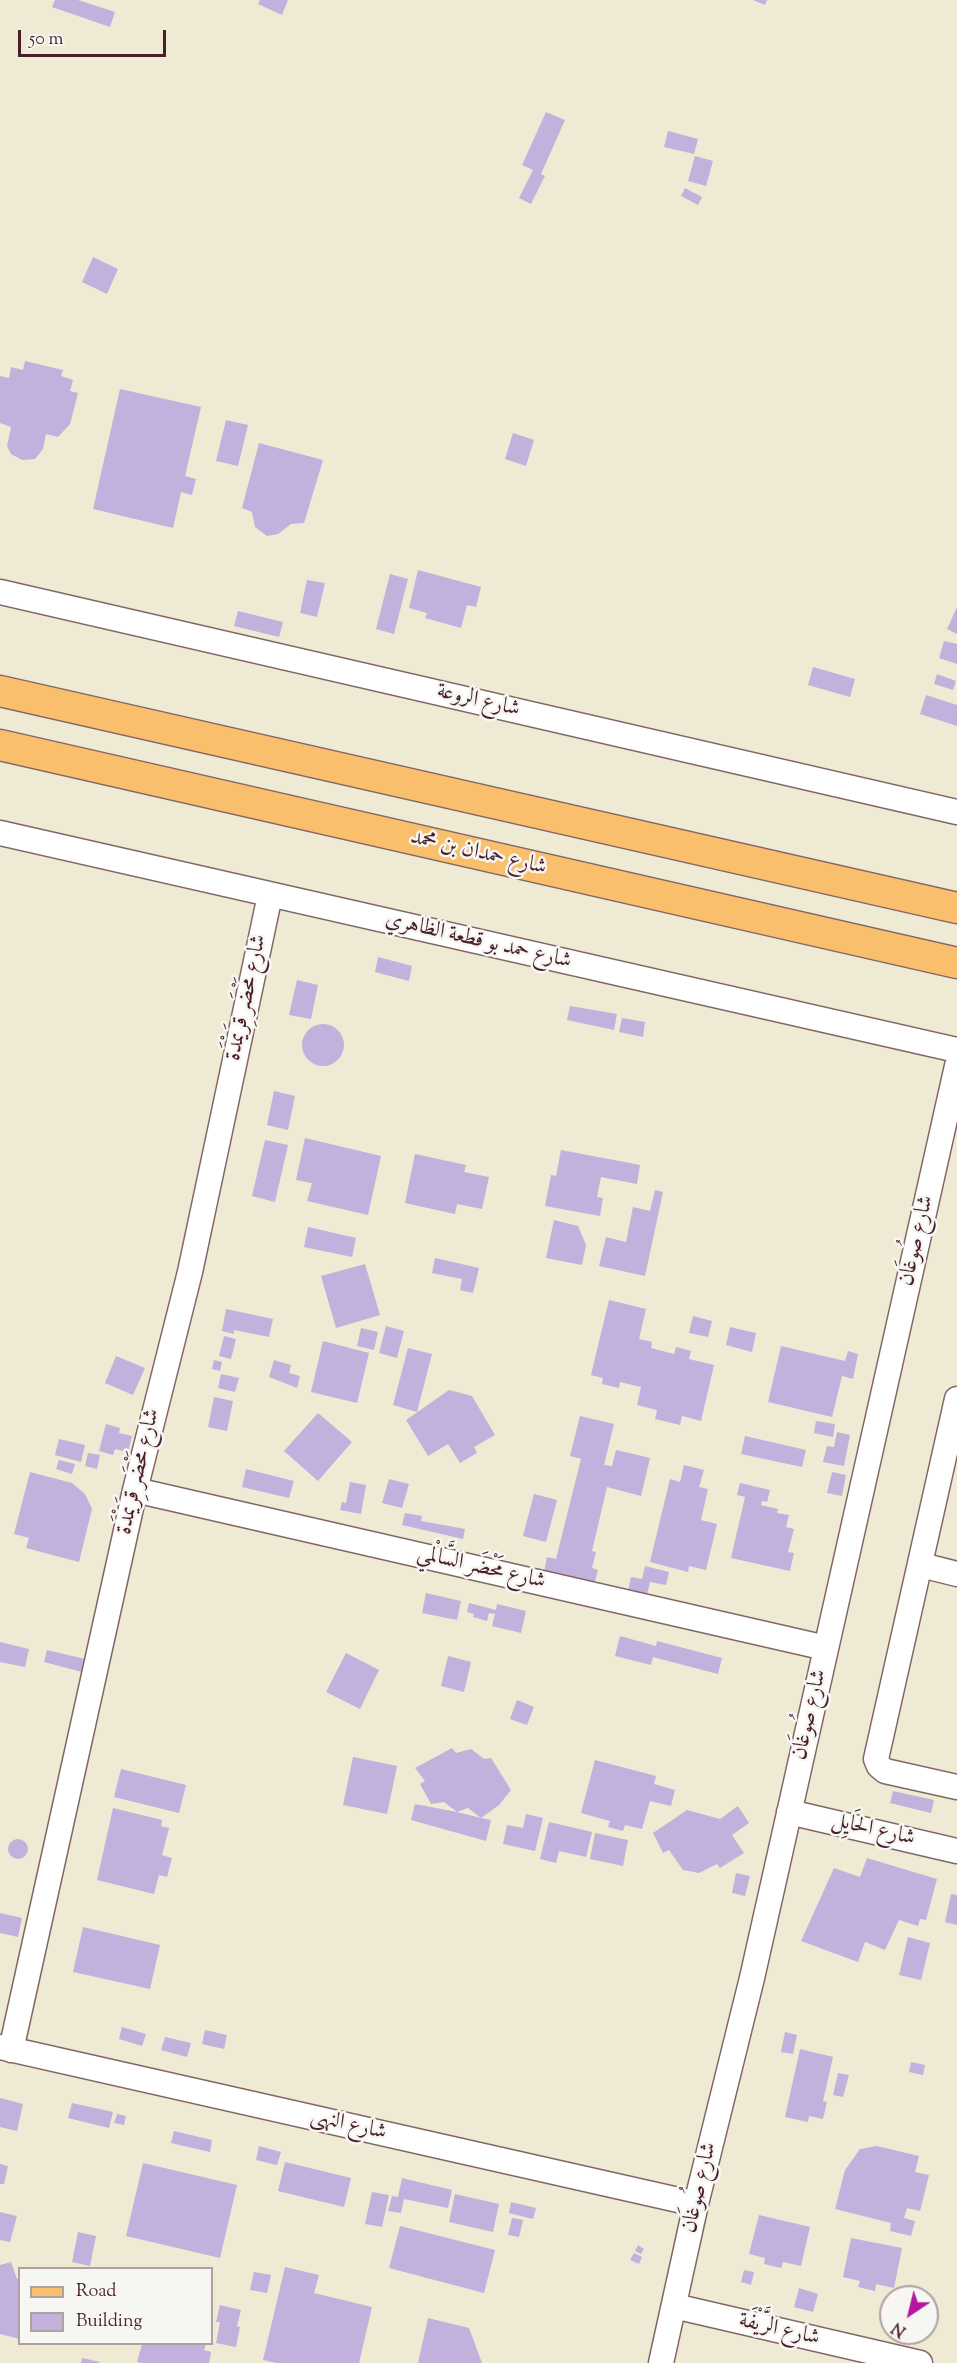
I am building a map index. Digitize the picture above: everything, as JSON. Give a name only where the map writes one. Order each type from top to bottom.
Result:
[{"type":"main road","points":[[0,691],[957,908]]},
{"type":"main road","name":"شارع حمدان بن محمد","points":[[0,745],[953,967]]},
{"type":"street","name":"شارع الروعة","points":[[0,592],[957,812]]},
{"type":"street","name":"شارع حمد بو قطعة الظاهري","points":[[0,833],[957,1050]]},
{"type":"street","name":"شارع مَحْضَر قِرَيمْدَة","points":[[5,2048],[135,1490],[190,1272],[270,895]]},
{"type":"street","name":"شارع صُوغَان","points":[[661,2363],[696,2204],[752,1978],[957,1066]]},
{"type":"street","points":[[957,1399],[876,1759],[885,1772],[957,1787]]},
{"type":"street","name":"شارع مَحْضَر السَّالْمي","points":[[135,1490],[826,1648]]},
{"type":"street","points":[[921,1565],[957,1574]]},
{"type":"street","name":"شارع الحَايِل","points":[[789,1812],[957,1851]]},
{"type":"street","name":"شارع النهى","points":[[5,2048],[696,2204]]},
{"type":"street","name":"شارع الرَّيْفَة","points":[[674,2306],[920,2363]]},
{"type":"building","points":[[55,0],[78,0],[115,12],[110,27],[52,7]]},
{"type":"building","points":[[260,0],[288,0],[282,15],[258,4]]},
{"type":"building","points":[[753,0],[767,0],[765,5]]},
{"type":"building","points":[[546,112],[565,120],[541,174],[545,176],[531,204],[519,198],[533,170],[522,165]]},
{"type":"building","points":[[668,131],[698,139],[694,154],[664,147]]},
{"type":"building","points":[[695,156],[713,161],[706,186],[688,181]]},
{"type":"building","points":[[685,188],[702,197],[698,205],[681,196]]},
{"type":"building","points":[[93,257],[118,269],[107,294],[82,282]]},
{"type":"building","points":[[25,361],[63,370],[61,376],[73,380],[70,391],[78,393],[70,424],[58,437],[46,434],[43,449],[35,459],[22,460],[11,454],[7,446],[11,427],[0,423],[0,376],[9,378],[11,367],[23,370]]},
{"type":"building","points":[[120,389],[201,407],[185,476],[196,479],[192,495],[181,492],[173,528],[93,509]]},
{"type":"building","points":[[226,420],[248,425],[238,466],[216,461]]},
{"type":"building","points":[[513,433],[534,440],[526,466],[505,459]]},
{"type":"building","points":[[259,443],[323,460],[304,523],[291,524],[278,534],[267,536],[255,527],[252,512],[242,508]]},
{"type":"building","points":[[418,570],[481,587],[476,607],[467,605],[461,628],[425,618],[427,613],[409,608]]},
{"type":"building","points":[[390,574],[408,579],[394,634],[376,629]]},
{"type":"building","points":[[307,580],[325,583],[317,617],[300,613]]},
{"type":"building","points":[[957,607],[957,634],[947,629]]},
{"type":"building","points":[[238,611],[283,622],[279,637],[234,626]]},
{"type":"building","points":[[944,641],[957,644],[957,664],[939,658]]},
{"type":"building","points":[[813,667],[855,679],[850,697],[808,685]]},
{"type":"building","points":[[937,674],[956,681],[953,690],[934,684]]},
{"type":"building","points":[[926,695],[957,705],[957,726],[920,714]]},
{"type":"building","points":[[378,957],[412,966],[409,981],[375,972]]},
{"type":"building","points":[[297,980],[318,985],[311,1019],[289,1015]]},
{"type":"building","points":[[570,1006],[617,1014],[614,1030],[567,1020]]},
{"type":"building","points":[[622,1018],[645,1022],[643,1037],[619,1032]]},
{"type":"building","points":[[323,1024],[331,1025],[338,1030],[343,1037],[343,1053],[338,1060],[331,1065],[323,1066],[315,1065],[308,1060],[303,1053],[302,1045],[303,1037],[308,1030],[315,1025]]},
{"type":"building","points":[[274,1091],[295,1096],[288,1130],[267,1125]]},
{"type":"building","points":[[305,1138],[381,1156],[368,1215],[307,1201],[312,1183],[296,1180]]},
{"type":"building","points":[[265,1140],[288,1145],[275,1202],[252,1196]]},
{"type":"building","points":[[561,1150],[640,1165],[637,1184],[601,1177],[597,1197],[603,1198],[600,1216],[545,1206],[551,1175],[556,1176]]},
{"type":"building","points":[[415,1154],[466,1165],[464,1172],[489,1177],[482,1209],[457,1204],[455,1214],[405,1203]]},
{"type":"building","points":[[655,1190],[663,1192],[645,1276],[599,1266],[606,1237],[626,1242],[633,1207],[650,1211]]},
{"type":"building","points":[[554,1220],[578,1226],[586,1245],[582,1265],[546,1258]]},
{"type":"building","points":[[308,1227],[356,1238],[352,1257],[304,1247]]},
{"type":"building","points":[[435,1258],[479,1268],[473,1293],[460,1290],[462,1279],[432,1273]]},
{"type":"building","points":[[365,1264],[380,1315],[336,1328],[321,1276]]},
{"type":"building","points":[[609,1300],[646,1309],[639,1339],[652,1342],[651,1348],[674,1354],[676,1347],[691,1351],[689,1359],[714,1365],[701,1421],[682,1416],[680,1425],[655,1419],[657,1410],[637,1405],[641,1387],[620,1382],[619,1388],[602,1384],[603,1378],[591,1375]]},
{"type":"building","points":[[226,1309],[273,1319],[269,1337],[234,1330],[234,1334],[222,1331]]},
{"type":"building","points":[[693,1316],[712,1321],[708,1337],[689,1333]]},
{"type":"building","points":[[386,1326],[404,1331],[397,1358],[379,1353]]},
{"type":"building","points":[[730,1327],[756,1333],[752,1352],[726,1345]]},
{"type":"building","points":[[361,1328],[378,1332],[374,1350],[357,1346]]},
{"type":"building","points":[[224,1336],[236,1339],[231,1359],[219,1356]]},
{"type":"building","points":[[323,1341],[369,1353],[357,1403],[311,1392]]},
{"type":"building","points":[[781,1346],[845,1361],[848,1351],[858,1354],[853,1379],[842,1376],[832,1417],[768,1402]]},
{"type":"building","points":[[408,1348],[432,1354],[417,1412],[393,1405]]},
{"type":"building","points":[[116,1356],[145,1368],[133,1395],[105,1383]]},
{"type":"building","points":[[214,1360],[222,1362],[220,1371],[212,1369]]},
{"type":"building","points":[[274,1360],[291,1365],[289,1373],[300,1376],[297,1388],[269,1377]]},
{"type":"building","points":[[221,1374],[239,1378],[235,1392],[218,1388]]},
{"type":"building","points":[[449,1390],[472,1396],[495,1435],[474,1447],[477,1453],[460,1463],[448,1444],[428,1456],[406,1420]]},
{"type":"building","points":[[214,1397],[233,1401],[227,1431],[208,1427]]},
{"type":"building","points":[[318,1413],[352,1442],[318,1481],[284,1451]]},
{"type":"building","points":[[580,1416],[614,1424],[604,1465],[612,1466],[616,1450],[650,1458],[641,1496],[607,1487],[592,1551],[596,1552],[592,1568],[598,1570],[594,1585],[544,1572],[547,1557],[556,1559],[581,1459],[570,1456]]},
{"type":"building","points":[[816,1421],[835,1424],[833,1437],[814,1433]]},
{"type":"building","points":[[106,1424],[120,1428],[119,1433],[132,1436],[128,1452],[115,1449],[113,1455],[99,1451]]},
{"type":"building","points":[[837,1432],[850,1435],[844,1466],[823,1462],[827,1446],[834,1447]]},
{"type":"building","points":[[745,1436],[806,1450],[802,1467],[741,1454]]},
{"type":"building","points":[[59,1439],[85,1445],[81,1462],[55,1455]]},
{"type":"building","points":[[88,1453],[100,1455],[97,1469],[85,1466]]},
{"type":"building","points":[[59,1460],[75,1464],[72,1474],[56,1469]]},
{"type":"building","points":[[684,1465],[704,1470],[699,1487],[708,1489],[701,1520],[717,1524],[706,1570],[689,1566],[688,1572],[650,1562],[670,1479],[680,1482]]},
{"type":"building","points":[[246,1469],[294,1481],[289,1498],[242,1487]]},
{"type":"building","points":[[30,1472],[72,1483],[85,1494],[92,1509],[79,1562],[26,1548],[29,1538],[14,1534]]},
{"type":"building","points":[[832,1472],[846,1475],[842,1496],[827,1493]]},
{"type":"building","points":[[389,1479],[409,1484],[402,1508],[382,1503]]},
{"type":"building","points":[[350,1482],[366,1485],[361,1514],[340,1510],[342,1502],[346,1503]]},
{"type":"building","points":[[740,1483],[770,1490],[767,1502],[762,1501],[761,1505],[778,1509],[777,1513],[789,1515],[786,1527],[794,1529],[788,1552],[794,1553],[790,1571],[731,1558],[745,1497],[737,1495]]},
{"type":"building","points":[[534,1494],[557,1500],[546,1542],[523,1536]]},
{"type":"building","points":[[405,1513],[422,1516],[421,1521],[465,1529],[463,1539],[402,1525]]},
{"type":"building","points":[[645,1566],[669,1572],[666,1585],[650,1582],[647,1595],[628,1591],[631,1577],[642,1579]]},
{"type":"building","points":[[426,1593],[461,1601],[457,1620],[422,1613]]},
{"type":"building","points":[[469,1603],[496,1610],[497,1604],[526,1611],[521,1633],[492,1626],[495,1614],[489,1613],[487,1621],[473,1617],[474,1614],[467,1612]]},
{"type":"building","points":[[620,1636],[656,1646],[657,1641],[722,1658],[718,1674],[653,1657],[651,1665],[615,1656]]},
{"type":"building","points":[[0,1642],[29,1649],[25,1667],[0,1662]]},
{"type":"building","points":[[47,1650],[85,1659],[82,1672],[44,1662]]},
{"type":"building","points":[[346,1653],[379,1670],[360,1709],[326,1692]]},
{"type":"building","points":[[448,1656],[471,1662],[464,1692],[441,1686]]},
{"type":"building","points":[[517,1700],[534,1707],[527,1725],[510,1719]]},
{"type":"building","points":[[452,1748],[456,1753],[471,1749],[484,1759],[491,1758],[511,1790],[499,1805],[481,1818],[468,1808],[457,1812],[444,1802],[431,1804],[420,1784],[425,1781],[415,1768]]},
{"type":"building","points":[[353,1757],[397,1766],[387,1814],[343,1805]]},
{"type":"building","points":[[595,1760],[656,1776],[654,1784],[675,1790],[671,1806],[650,1801],[642,1829],[625,1825],[623,1831],[608,1827],[610,1821],[581,1813]]},
{"type":"building","points":[[121,1769],[186,1785],[179,1813],[114,1797]]},
{"type":"building","points":[[893,1791],[934,1800],[931,1813],[890,1803]]},
{"type":"building","points":[[415,1804],[491,1820],[486,1841],[411,1820]]},
{"type":"building","points":[[738,1806],[749,1823],[732,1835],[744,1853],[720,1868],[717,1864],[699,1873],[683,1870],[669,1850],[663,1853],[653,1833],[687,1810],[720,1819]]},
{"type":"building","points":[[113,1808],[162,1820],[161,1826],[169,1828],[162,1855],[172,1858],[167,1877],[159,1875],[154,1894],[97,1880]]},
{"type":"building","points":[[526,1814],[543,1818],[535,1851],[503,1844],[507,1825],[523,1828]]},
{"type":"building","points":[[549,1822],[592,1832],[586,1857],[559,1851],[556,1863],[540,1859]]},
{"type":"building","points":[[595,1833],[628,1840],[623,1866],[590,1859]]},
{"type":"building","points":[[18,1839],[25,1842],[28,1849],[25,1856],[18,1859],[11,1856],[8,1849],[11,1842]]},
{"type":"building","points":[[867,1858],[937,1879],[926,1920],[920,1919],[918,1926],[899,1920],[885,1950],[865,1942],[858,1962],[801,1941],[834,1868],[860,1877]]},
{"type":"building","points":[[736,1873],[750,1876],[745,1896],[732,1893]]},
{"type":"building","points":[[951,1894],[957,1895],[957,1925],[945,1922]]},
{"type":"building","points":[[0,1913],[22,1918],[18,1937],[0,1933]]},
{"type":"building","points":[[83,1927],[160,1945],[150,1989],[73,1972]]},
{"type":"building","points":[[908,1937],[930,1943],[921,1980],[899,1975]]},
{"type":"building","points":[[122,2027],[146,2034],[142,2046],[119,2039]]},
{"type":"building","points":[[205,2030],[227,2035],[224,2049],[202,2044]]},
{"type":"building","points":[[785,2032],[797,2035],[793,2054],[781,2052]]},
{"type":"building","points":[[165,2037],[191,2043],[187,2057],[161,2050]]},
{"type":"building","points":[[800,2049],[833,2057],[823,2101],[827,2102],[823,2119],[809,2116],[808,2122],[785,2117]]},
{"type":"building","points":[[911,2062],[925,2065],[923,2075],[909,2072]]},
{"type":"building","points":[[838,2073],[849,2075],[843,2097],[833,2095]]},
{"type":"building","points":[[0,2098],[23,2104],[17,2131],[0,2127]]},
{"type":"building","points":[[72,2103],[113,2112],[109,2128],[68,2118]]},
{"type":"building","points":[[117,2114],[126,2116],[124,2125],[114,2123]]},
{"type":"building","points":[[174,2131],[212,2140],[210,2152],[171,2143]]},
{"type":"building","points":[[259,2146],[281,2152],[277,2165],[256,2160]]},
{"type":"building","points":[[877,2146],[919,2156],[915,2172],[929,2175],[920,2211],[907,2208],[904,2218],[915,2221],[911,2236],[890,2231],[891,2223],[835,2209],[845,2170],[860,2149]]},
{"type":"building","points":[[285,2162],[351,2178],[344,2207],[278,2191]]},
{"type":"building","points":[[143,2163],[237,2185],[220,2258],[126,2236]]},
{"type":"building","points":[[0,2164],[8,2166],[4,2184],[0,2184]]},
{"type":"building","points":[[402,2178],[452,2190],[448,2208],[404,2199],[401,2213],[388,2211],[392,2196],[398,2197]]},
{"type":"building","points":[[372,2192],[389,2195],[382,2227],[365,2224]]},
{"type":"building","points":[[455,2194],[499,2204],[493,2232],[449,2222]]},
{"type":"building","points":[[511,2202],[536,2208],[533,2219],[509,2213]]},
{"type":"building","points":[[0,2212],[17,2216],[10,2242],[0,2240]]},
{"type":"building","points":[[759,2215],[810,2227],[801,2266],[783,2262],[781,2268],[764,2264],[765,2258],[749,2254]]},
{"type":"building","points":[[512,2218],[523,2220],[519,2237],[508,2235]]},
{"type":"building","points":[[400,2226],[495,2250],[484,2293],[389,2268]]},
{"type":"building","points":[[78,2232],[96,2236],[90,2266],[72,2262]]},
{"type":"building","points":[[851,2238],[902,2248],[895,2285],[876,2284],[875,2291],[858,2287],[860,2281],[843,2277]]},
{"type":"building","points":[[638,2245],[644,2249],[641,2254],[635,2251]]},
{"type":"building","points":[[634,2253],[642,2257],[639,2264],[630,2260]]},
{"type":"building","points":[[11,2262],[18,2279],[18,2338],[0,2334],[0,2265]]},
{"type":"building","points":[[285,2267],[319,2275],[314,2293],[372,2307],[359,2363],[276,2363],[263,2360]]},
{"type":"building","points":[[744,2270],[754,2272],[751,2285],[741,2282]]},
{"type":"building","points":[[254,2272],[271,2275],[267,2293],[250,2290]]},
{"type":"building","points":[[799,2288],[818,2294],[813,2312],[794,2307]]},
{"type":"building","points":[[220,2305],[241,2310],[237,2326],[240,2327],[236,2347],[216,2343],[220,2322],[216,2322]]},
{"type":"building","points":[[428,2318],[469,2328],[482,2363],[418,2363]]},
{"type":"building","points":[[142,2345],[206,2345],[204,2350],[211,2352],[209,2363],[137,2362]]},
{"type":"building","points":[[82,2358],[100,2362],[81,2363]]}]
